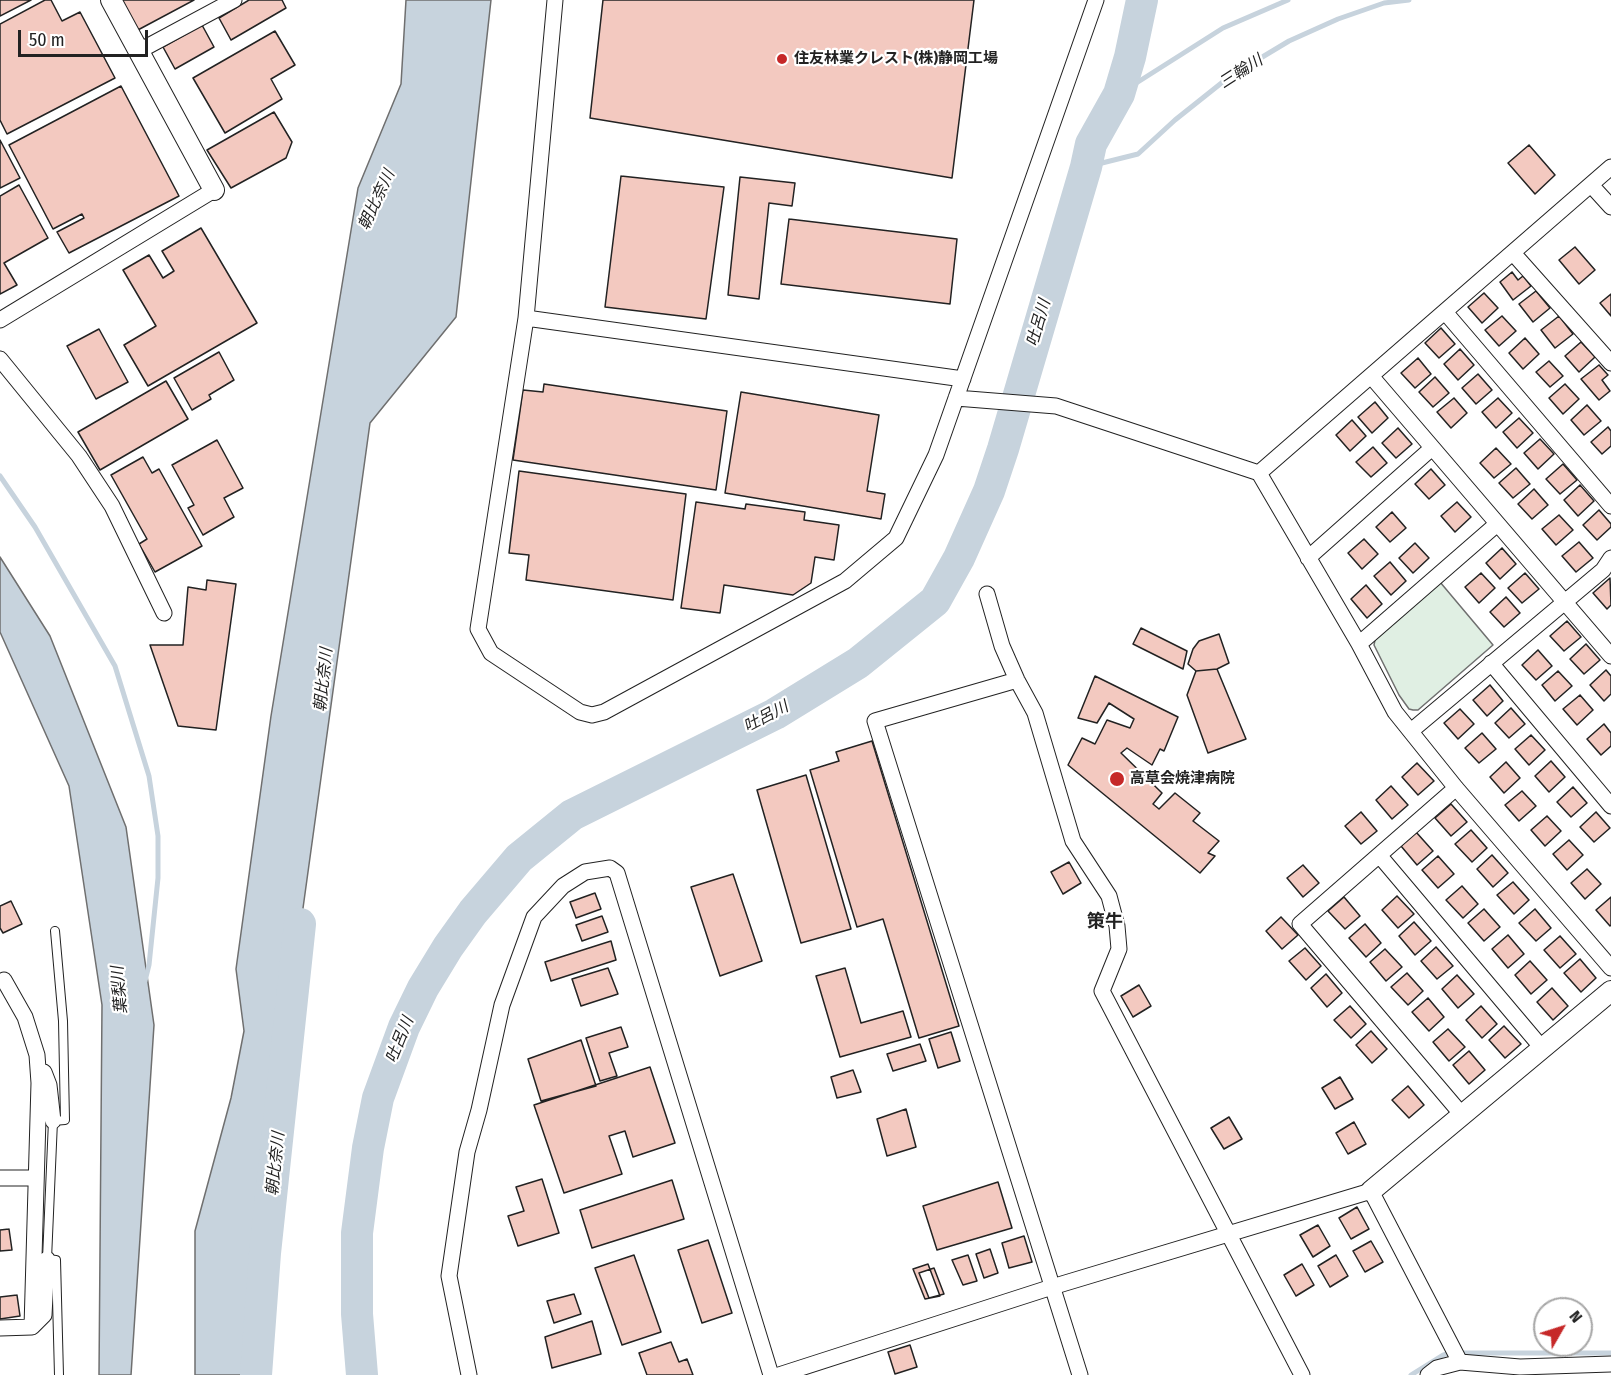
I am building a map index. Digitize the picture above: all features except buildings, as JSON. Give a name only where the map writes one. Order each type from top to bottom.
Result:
[{"type":"street","points":[[0,320],[214,190],[111,0]]},
{"type":"street","points":[[139,51],[234,0]]},
{"type":"street","points":[[555,0],[526,318],[478,629],[491,653],[580,712],[592,715],[604,711],[845,581],[896,538],[936,455],[1096,0]]},
{"type":"street","points":[[1259,473],[1514,253],[1611,166]]},
{"type":"street","points":[[1591,185],[1611,207]]},
{"type":"street","points":[[1514,253],[1611,363]]},
{"type":"street","points":[[1445,312],[1611,506]]},
{"type":"street","points":[[526,318],[963,379]]},
{"type":"street","points":[[0,359],[79,456],[112,506],[164,614]]},
{"type":"street","points":[[1371,376],[1611,656]]},
{"type":"street","points":[[956,398],[1056,406],[1259,473],[1359,644],[1395,712],[1456,788],[1611,968]]},
{"type":"street","points":[[1308,558],[1432,448]]},
{"type":"street","points":[[1359,644],[1497,524]]},
{"type":"street","points":[[1411,731],[1603,570],[1611,558]]},
{"type":"street","points":[[987,594],[1002,646],[1035,713],[1073,841],[1109,896],[1117,926],[1119,949],[1102,992],[1302,1375]]},
{"type":"street","points":[[1491,663],[1611,806]]},
{"type":"street","points":[[1017,680],[875,721],[1080,1375]]},
{"type":"street","points":[[1456,788],[1300,924],[1463,1116]]},
{"type":"street","points":[[1379,855],[1542,1048]]},
{"type":"street","points":[[469,1375],[449,1276],[467,1152],[479,1110],[502,1005],[534,917],[556,893],[585,872],[610,868],[617,873],[771,1375]]},
{"type":"street","points":[[4,980],[25,1017],[49,1084],[53,1121]]},
{"type":"street","points":[[779,1375],[1052,1287],[1371,1191],[1611,991]]},
{"type":"street","points":[[32,1327],[39,1083],[37,1055]]},
{"type":"street","points":[[0,1178],[35,1178]]},
{"type":"street","points":[[1371,1191],[1460,1362]]},
{"type":"street","points":[[0,1328],[32,1327],[44,1315],[47,1259]]},
{"type":"street","points":[[1428,1375],[1437,1368],[1460,1362],[1522,1371],[1610,1367]]},
{"type":"lane","points":[[55,931],[63,1021],[65,1120],[53,1121],[47,1259],[56,1260],[59,1375]]},
{"type":"green space","points":[[1440,582],[1493,645],[1418,710],[1413,710],[1409,709],[1399,695],[1374,645],[1375,640]]},
{"type":"water","points":[[406,0],[491,0],[456,317],[370,423],[295,966],[257,1272],[266,1375],[195,1375],[195,1231],[231,1098],[244,1031],[236,969],[271,716],[358,188],[401,84]]},
{"type":"water","name":"葉梨川","points":[[0,557],[50,636],[126,827],[154,1025],[131,1375],[99,1375],[102,1005],[69,786],[0,632]]},
{"type":"waterway","name":"吐呂川","points":[[362,1375],[357,1314],[357,1233],[368,1148],[378,1098],[404,1027],[423,988],[473,912],[519,858],[572,815],[775,714],[858,663],[935,601],[959,558],[989,491],[1091,144],[1119,94],[1130,57],[1142,0]]},
{"type":"waterway","points":[[1119,94],[1223,28],[1288,0]]},
{"type":"waterway","name":"三輪川","points":[[1086,167],[1138,154],[1175,120],[1229,77],[1289,41],[1338,19],[1384,3],[1409,0]]},
{"type":"waterway","points":[[0,476],[35,527],[115,666],[149,776],[158,836],[158,878],[149,965],[145,981]]},
{"type":"waterway","name":"朝比奈川","points":[[256,1375],[265,1253],[300,924]]},
{"type":"waterway","points":[[1411,1375],[1449,1353],[1611,1353]]},
{"type":"place","name":"住友林業クレスト(株)静岡工場","points":[[782,59]]},
{"type":"place","name":"高草会焼津病院","points":[[1117,779]]},
{"type":"district","name":"策牛","points":[[1105,922]]}]
